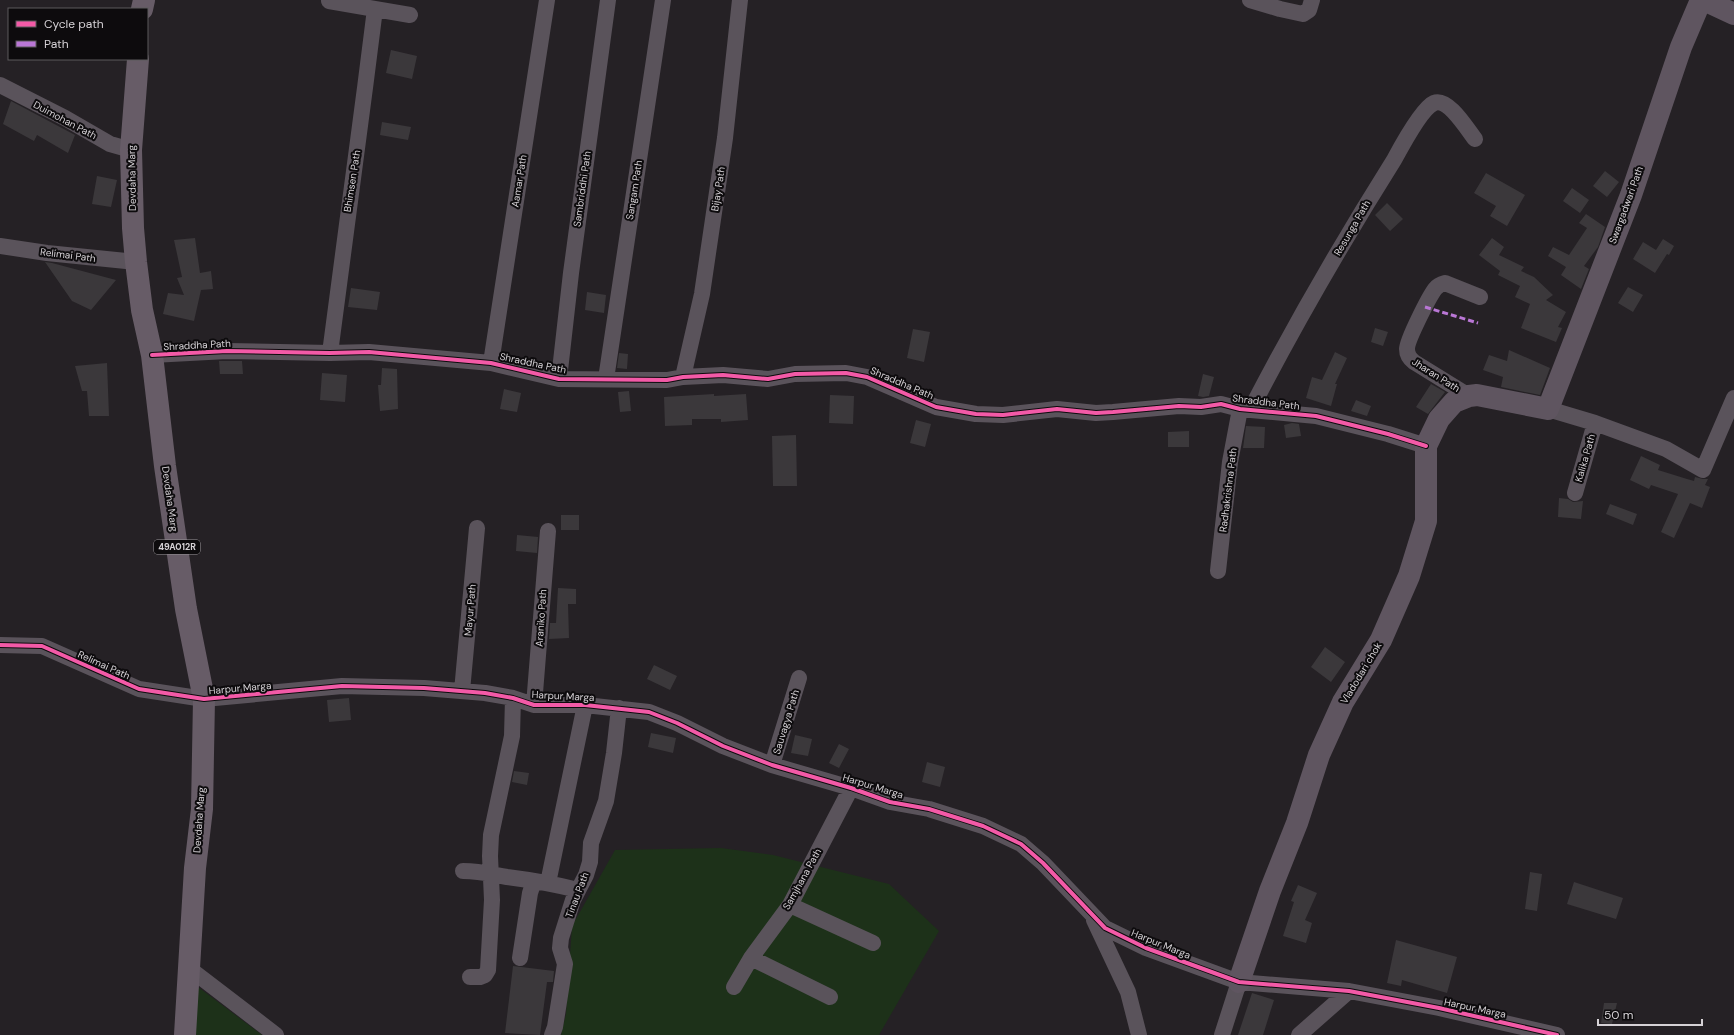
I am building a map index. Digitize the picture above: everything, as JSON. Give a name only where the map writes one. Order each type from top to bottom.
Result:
[{"type":"main road","name":"Devdaha Marg","points":[[138,60],[131,150],[133,228],[136,262],[142,310],[152,355],[165,466],[186,609],[204,699],[202,809],[195,868],[190,969],[184,1026],[185,1035]]},
{"type":"street","name":"Aamar Path","points":[[491,362],[547,0]]},
{"type":"street","name":"Sambriddhi Path","points":[[558,379],[608,0]]},
{"type":"street","name":"Sangam Path","points":[[606,379],[663,0]]},
{"type":"street","name":"Bijay Path","points":[[683,377],[704,279],[725,138],[740,0]]},
{"type":"street","points":[[1250,0],[1280,10],[1303,14],[1309,10],[1312,0]]},
{"type":"street","points":[[1703,0],[1734,14]]},
{"type":"street","name":"Swargadwari Path","points":[[1548,409],[1630,195],[1681,47],[1703,0]]},
{"type":"street","points":[[329,1],[410,15]]},
{"type":"street","name":"Bhimsen Path","points":[[330,353],[346,221],[361,128],[374,9]]},
{"type":"street","name":"Duimohan Path","points":[[0,85],[65,118],[110,144],[131,150]]},
{"type":"street","name":"Resunga Path","points":[[1246,409],[1347,236],[1414,126],[1428,108],[1434,103],[1444,104],[1450,108],[1475,139]]},
{"type":"street","name":"Relimai Path","points":[[0,246],[77,257],[136,262]]},
{"type":"street","name":"Jharan Path","points":[[1469,396],[1409,358],[1407,350],[1408,342],[1425,307],[1435,289],[1440,284],[1446,283],[1480,296]]},
{"type":"street","name":"Shraddha Path","points":[[152,355],[227,351],[330,353],[370,352],[491,362],[558,379],[667,380],[683,377],[723,375],[768,379],[796,374],[846,374],[867,377],[936,407],[976,414],[1011,414],[1057,409],[1113,412],[1221,404],[1246,409],[1316,416],[1388,434],[1426,446]]},
{"type":"street","points":[[1469,396],[1477,395],[1548,409],[1595,423],[1666,449],[1703,470],[1734,398]]},
{"type":"street","name":"Vladodari chok","points":[[1222,1035],[1270,891],[1297,823],[1319,755],[1343,702],[1381,640],[1409,576],[1426,521],[1426,446],[1439,419],[1454,402],[1469,396]]},
{"type":"street","name":"Radhakrishna Path","points":[[1218,571],[1230,462],[1246,409]]},
{"type":"street","name":"Kalika Path","points":[[1575,493],[1595,423]]},
{"type":"street","name":"Mayur Path","points":[[462,691],[477,528]]},
{"type":"street","name":"Araniko Path","points":[[534,705],[548,531]]},
{"type":"street","name":"Relimai Path","points":[[0,645],[42,646],[139,689],[204,699]]},
{"type":"street","name":"Sauvagya Path","points":[[772,766],[799,678]]},
{"type":"street","name":"Harpur Marga","points":[[204,699],[342,686],[424,688],[485,693],[514,698],[534,705],[584,705],[649,712],[677,723],[723,746],[772,766],[851,788],[890,802],[929,809],[982,826],[1022,844],[1043,863],[1105,928],[1146,948],[1239,982],[1349,991],[1439,1008],[1558,1035]]},
{"type":"street","points":[[470,978],[485,975],[488,970],[492,900],[490,872],[491,835],[512,736],[514,698]]},
{"type":"street","points":[[520,958],[530,893],[541,882],[584,705]]},
{"type":"street","name":"Tinau Path","points":[[552,1035],[555,1027],[565,964],[560,948],[561,938],[578,890],[586,876],[590,862],[591,843],[606,801],[614,753],[619,708]]},
{"type":"street","name":"Samjhana Path","points":[[734,987],[751,958],[790,905],[851,788]]},
{"type":"street","points":[[463,871],[490,872],[498,875],[578,890]]},
{"type":"street","points":[[790,905],[873,943]]},
{"type":"street","points":[[1091,912],[1128,992],[1139,1035]]},
{"type":"street","points":[[751,958],[830,997]]},
{"type":"street","points":[[190,969],[276,1035]]},
{"type":"street","points":[[1299,1035],[1349,991]]},
{"type":"green space","points":[[721,848],[773,855],[889,884],[939,931],[879,1035],[561,1035],[566,1014],[572,926],[615,850]]},
{"type":"green space","points":[[198,987],[262,1035],[194,1035]]},
{"type":"building","points":[[391,50],[417,56],[412,79],[386,73]]},
{"type":"building","points":[[11,101],[75,135],[68,153],[37,135],[34,141],[3,124]]},
{"type":"building","points":[[382,122],[411,127],[408,140],[380,135]]},
{"type":"building","points":[[1605,171],[1619,182],[1607,197],[1593,186]]},
{"type":"building","points":[[1486,173],[1525,195],[1507,226],[1490,216],[1496,206],[1474,193]]},
{"type":"building","points":[[97,176],[117,180],[111,207],[92,204]]},
{"type":"building","points":[[1572,188],[1589,200],[1580,213],[1563,201]]},
{"type":"building","points":[[1387,203],[1403,219],[1390,231],[1375,215]]},
{"type":"building","points":[[1586,214],[1605,227],[1598,247],[1584,266],[1589,269],[1581,289],[1561,275],[1566,267],[1548,256],[1553,247],[1569,255],[1587,228],[1579,223]]},
{"type":"building","points":[[195,238],[200,273],[211,271],[213,289],[201,290],[194,321],[163,314],[168,293],[184,295],[177,278],[182,277],[174,240]]},
{"type":"building","points":[[1492,238],[1504,247],[1499,255],[1524,267],[1521,271],[1534,277],[1553,295],[1546,300],[1566,312],[1558,327],[1562,328],[1556,342],[1521,328],[1530,304],[1515,297],[1520,286],[1498,275],[1500,271],[1479,255]]},
{"type":"building","points":[[1663,239],[1674,246],[1655,273],[1633,259],[1643,242],[1656,250]]},
{"type":"building","points":[[45,262],[116,280],[91,310],[72,301]]},
{"type":"building","points":[[1628,287],[1643,295],[1633,312],[1618,303]]},
{"type":"building","points":[[351,288],[380,292],[377,310],[348,307]]},
{"type":"building","points":[[587,292],[606,295],[604,313],[585,310]]},
{"type":"building","points":[[1375,328],[1388,332],[1383,346],[1371,342]]},
{"type":"building","points":[[913,329],[930,332],[924,362],[907,358]]},
{"type":"building","points":[[1509,350],[1550,368],[1540,395],[1501,387],[1503,377],[1483,370],[1489,355],[1507,361]]},
{"type":"building","points":[[1335,352],[1347,358],[1335,384],[1337,384],[1331,406],[1306,398],[1312,377],[1322,380]]},
{"type":"building","points":[[619,353],[628,354],[627,369],[617,368]]},
{"type":"building","points":[[219,361],[242,361],[243,374],[220,374]]},
{"type":"building","points":[[107,363],[109,416],[89,416],[87,391],[82,391],[75,366]]},
{"type":"building","points":[[382,368],[397,369],[398,409],[380,411],[378,385],[381,385]]},
{"type":"building","points":[[322,373],[347,375],[345,402],[320,400]]},
{"type":"building","points":[[1203,374],[1214,377],[1209,396],[1203,397],[1198,396]]},
{"type":"building","points":[[1431,384],[1445,392],[1428,414],[1416,407]]},
{"type":"building","points":[[504,389],[521,393],[517,412],[500,409]]},
{"type":"building","points":[[629,391],[631,411],[620,412],[618,392]]},
{"type":"building","points":[[714,394],[714,396],[746,394],[748,420],[721,422],[721,419],[692,419],[692,425],[665,426],[664,397]]},
{"type":"building","points":[[830,395],[854,396],[853,424],[829,423]]},
{"type":"building","points":[[1356,400],[1371,406],[1367,416],[1351,411]]},
{"type":"building","points":[[916,420],[931,424],[925,447],[910,443]]},
{"type":"building","points":[[1292,423],[1299,424],[1301,436],[1286,438],[1284,425]]},
{"type":"building","points":[[1246,426],[1265,427],[1264,448],[1243,448]]},
{"type":"building","points":[[1189,431],[1189,447],[1168,447],[1168,432]]},
{"type":"building","points":[[796,435],[797,486],[773,486],[772,436]]},
{"type":"building","points":[[1641,456],[1660,465],[1658,470],[1694,481],[1695,477],[1708,479],[1705,485],[1710,487],[1702,508],[1690,503],[1674,538],[1661,532],[1678,494],[1651,485],[1649,489],[1630,480]]},
{"type":"building","points":[[1559,498],[1568,499],[1573,502],[1583,501],[1581,519],[1558,517]]},
{"type":"building","points":[[1610,504],[1637,514],[1633,525],[1606,514]]},
{"type":"building","points":[[561,515],[579,515],[579,530],[561,530]]},
{"type":"building","points":[[517,535],[538,537],[537,553],[516,551]]},
{"type":"building","points":[[558,588],[576,589],[576,604],[568,604],[569,638],[549,639],[550,623],[556,623]]},
{"type":"building","points":[[1325,647],[1345,662],[1331,682],[1311,667]]},
{"type":"building","points":[[654,665],[677,676],[670,690],[647,679]]},
{"type":"building","points":[[349,698],[351,720],[329,722],[327,700]]},
{"type":"building","points":[[651,733],[676,738],[673,753],[648,747]]},
{"type":"building","points":[[795,735],[812,739],[808,756],[791,753]]},
{"type":"building","points":[[839,744],[849,749],[839,768],[829,763]]},
{"type":"building","points":[[927,762],[945,767],[940,787],[922,782]]},
{"type":"building","points":[[514,771],[529,773],[527,785],[512,782]]},
{"type":"building","points":[[1530,872],[1542,874],[1537,911],[1525,909]]},
{"type":"building","points":[[1574,882],[1623,898],[1616,919],[1567,904]]},
{"type":"building","points":[[1298,885],[1317,893],[1305,920],[1312,923],[1306,943],[1283,936],[1294,902],[1291,901]]},
{"type":"building","points":[[1396,940],[1457,957],[1447,993],[1402,980],[1401,986],[1387,983]]},
{"type":"building","points":[[513,966],[554,971],[553,982],[547,982],[540,1035],[505,1033]]},
{"type":"building","points":[[1252,993],[1274,1000],[1263,1035],[1238,1035]]},
{"type":"building","points":[[1604,1003],[1617,1003],[1612,1024],[1601,1023]]},
{"type":"marked path","points":[[1425,307],[1478,323]]},
{"type":"cycle path","points":[[152,355],[227,351],[330,353],[369,352],[491,363],[559,379],[667,380],[683,377],[723,375],[768,379],[795,374],[846,373],[867,377],[936,407],[976,414],[1003,415],[1057,409],[1096,413],[1179,406],[1201,407],[1221,404],[1240,409],[1316,416],[1388,434],[1426,446]]},
{"type":"cycle path","points":[[0,645],[42,646],[139,689],[204,699],[342,686],[424,688],[485,693],[513,698],[534,705],[585,705],[649,712],[677,723],[723,746],[772,765],[851,788],[890,802],[929,809],[983,826],[1021,844],[1043,863],[1105,928],[1146,948],[1239,982],[1349,991],[1439,1008],[1557,1035]]}]
